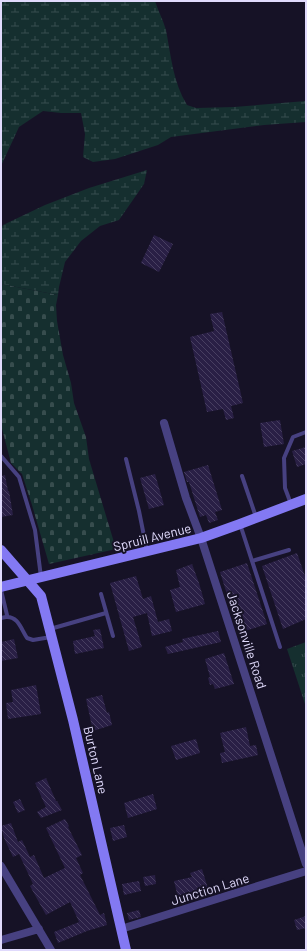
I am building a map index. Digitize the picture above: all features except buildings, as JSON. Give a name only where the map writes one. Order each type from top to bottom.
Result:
[{"type":"street","name":"Jacksonville Road","points":[[164,423],[186,498],[201,538],[306,864]]},
{"type":"street","name":"Spruill Avenue","points":[[1,588],[201,538],[306,499]]},
{"type":"street","name":"Burton Lane","points":[[1,550],[41,596],[73,720],[126,950]]},
{"type":"street","points":[[1,866],[51,950]]},
{"type":"street","name":"Junction Lane","points":[[121,929],[306,871]]},
{"type":"street","points":[[1,940],[39,929]]},
{"type":"lane","points":[[291,505],[285,488],[284,458],[293,437],[306,432]]},
{"type":"lane","points":[[1,456],[19,476],[35,530],[41,578]]},
{"type":"lane","points":[[126,459],[147,551]]},
{"type":"lane","points":[[242,476],[256,518]]},
{"type":"lane","points":[[240,524],[280,647]]},
{"type":"lane","points":[[252,561],[289,550]]},
{"type":"lane","points":[[1,588],[6,616]]},
{"type":"lane","points":[[101,594],[113,636]]},
{"type":"lane","points":[[1,618],[12,616],[17,620],[27,638],[33,640],[106,613]]},
{"type":"green space","points":[[1,1],[155,1],[166,30],[176,78],[182,96],[187,105],[196,108],[234,107],[306,101],[306,122],[264,125],[171,137],[158,145],[115,159],[93,162],[83,157],[85,134],[81,113],[43,111],[19,127],[1,166]]},
{"type":"green space","points":[[147,170],[144,184],[119,220],[100,226],[81,241],[65,262],[58,295],[1,284],[1,229],[3,225],[45,205],[89,188]]},
{"type":"green space","points":[[1,284],[58,295],[56,305],[57,321],[63,355],[71,383],[74,403],[86,437],[89,459],[116,549],[49,564],[22,474],[11,463],[1,425]]},
{"type":"green space","points":[[306,642],[306,707],[287,649]]}]
